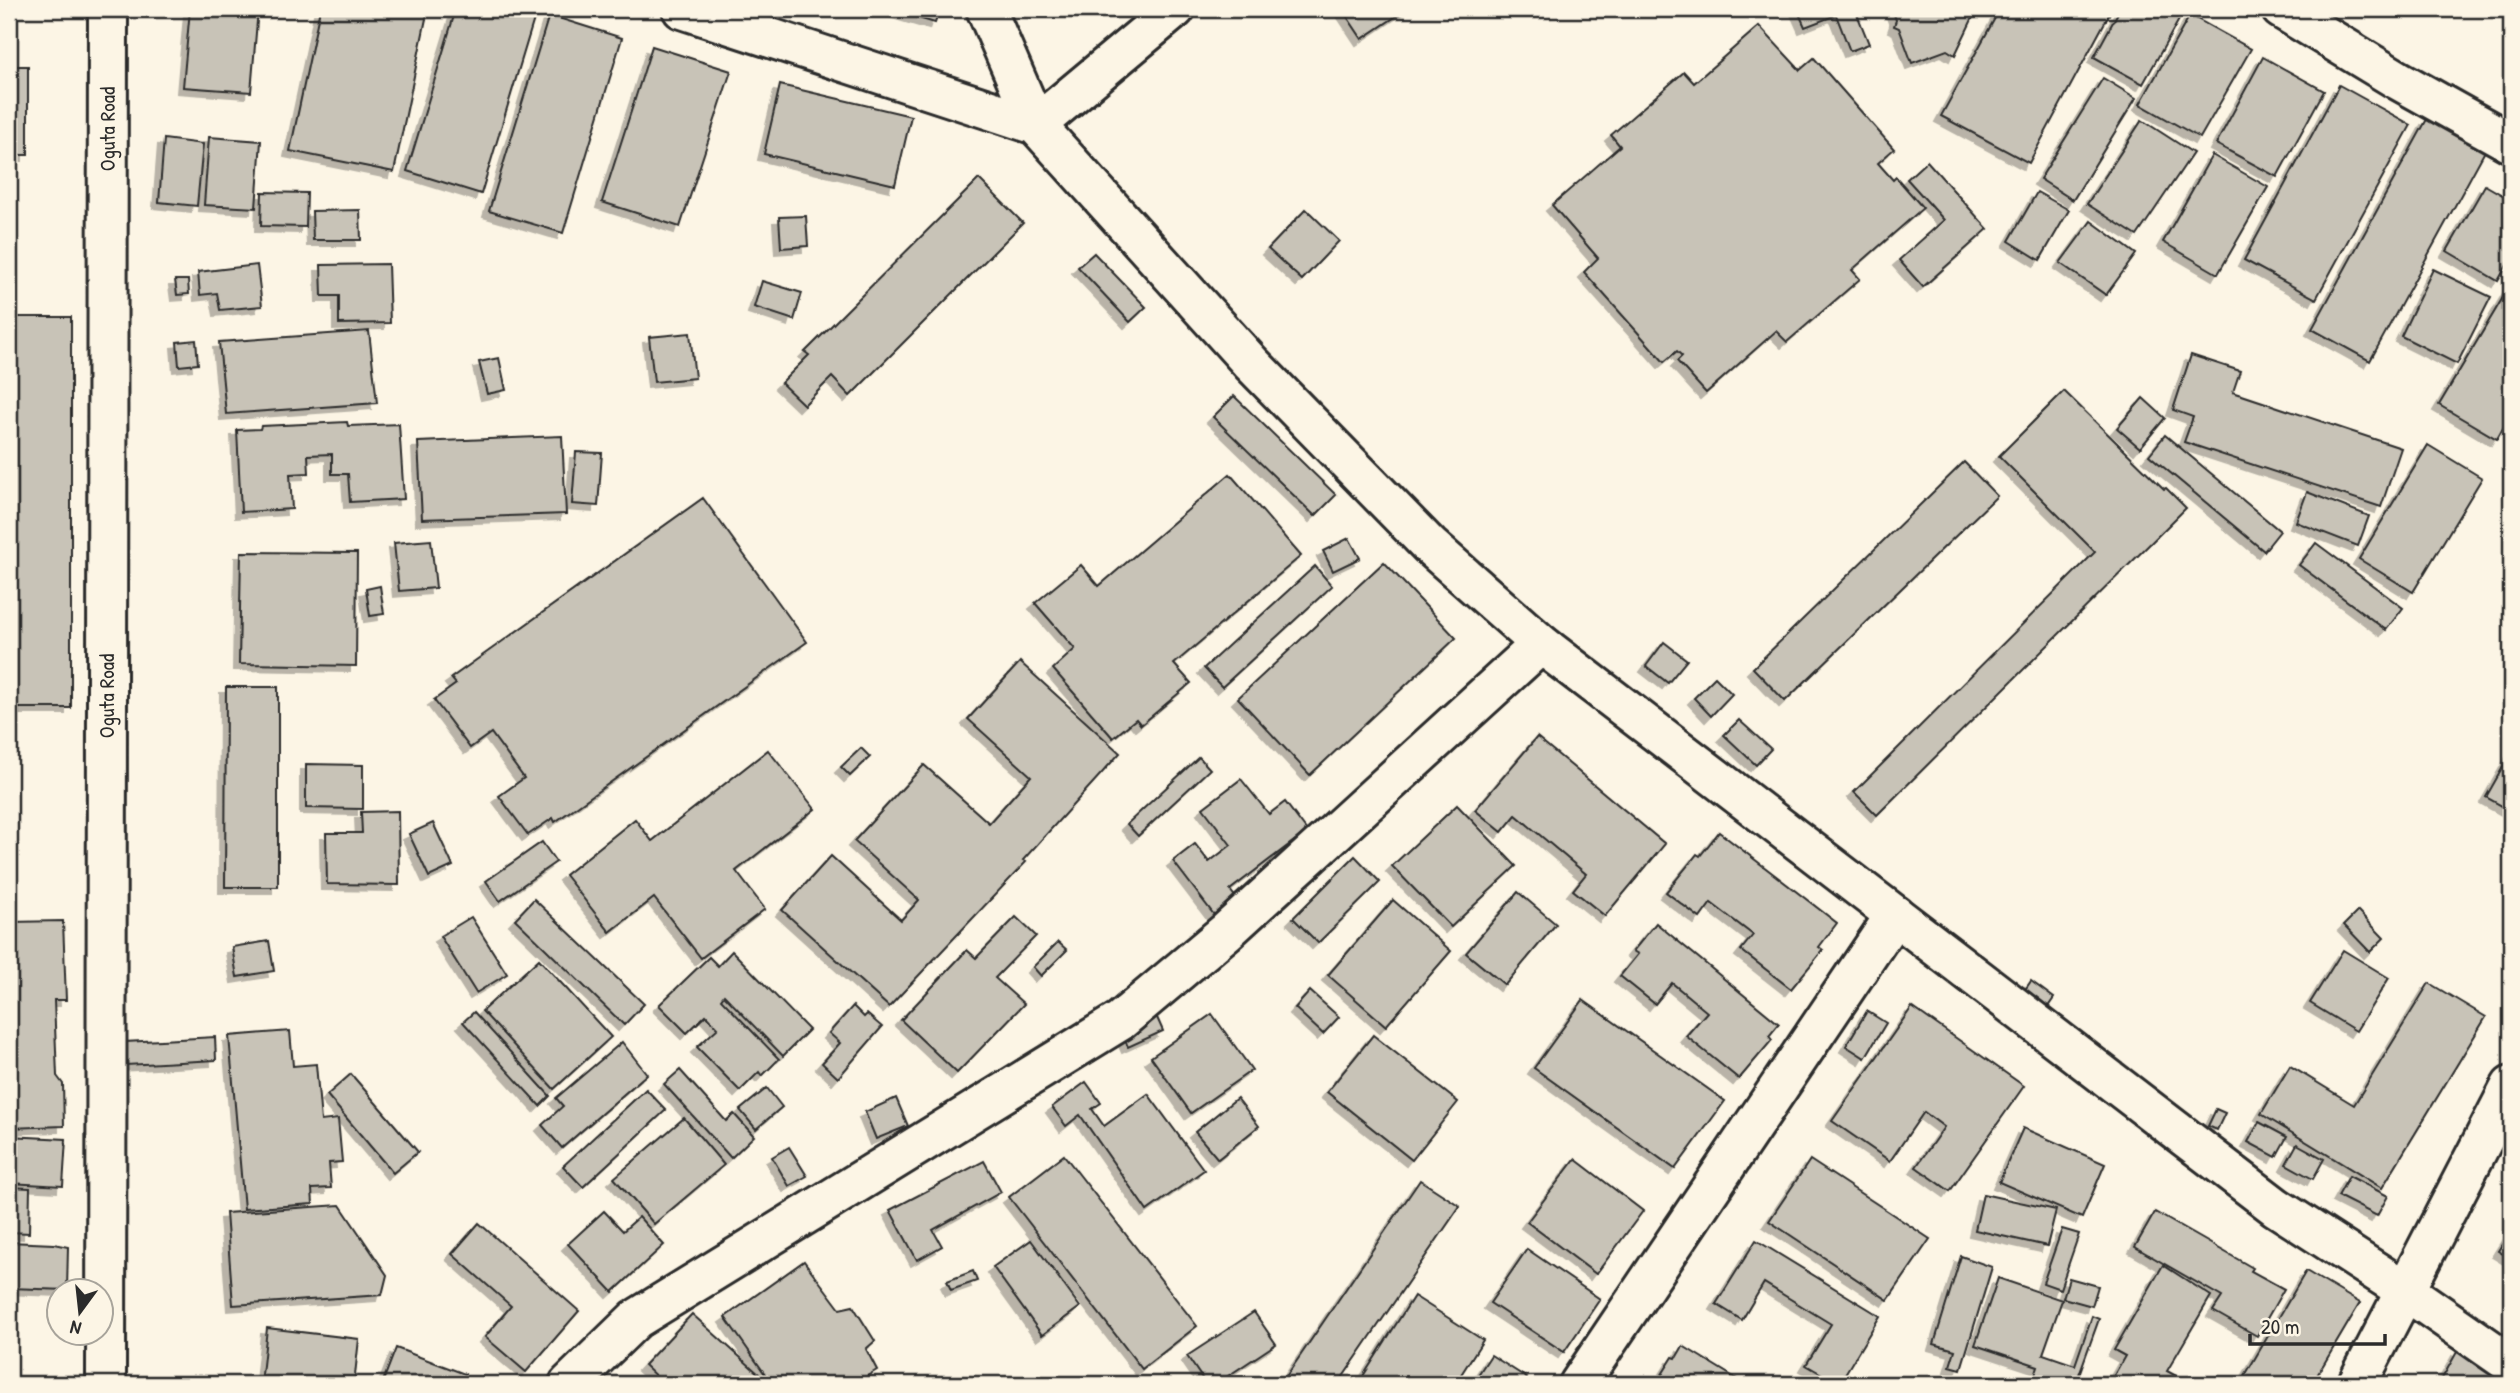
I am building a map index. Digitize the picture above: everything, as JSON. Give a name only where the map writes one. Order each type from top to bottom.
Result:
[{"type":"street","name":"Oguta Road","points":[[106,1384],[108,9]]},
{"type":"street","points":[[682,9],[1035,125]]},
{"type":"street","points":[[986,9],[1035,125],[1289,401],[1430,546],[1541,644],[2276,1207],[2406,1291],[2511,1364]]},
{"type":"street","points":[[1035,125],[1175,9]]},
{"type":"street","points":[[2281,9],[2398,80],[2511,143]]},
{"type":"street","points":[[569,1384],[636,1320],[1120,1021],[1226,932],[1541,644]]},
{"type":"street","points":[[1579,1384],[1895,915]]},
{"type":"street","points":[[2357,1384],[2511,1086]]},
{"type":"building","points":[[190,9],[258,9],[251,92],[183,87]]},
{"type":"building","points":[[320,9],[428,9],[394,172],[290,151]]},
{"type":"building","points":[[456,9],[537,9],[481,194],[407,171]]},
{"type":"building","points":[[888,9],[940,9],[935,23]]},
{"type":"building","points":[[1342,9],[1407,9],[1362,39]]},
{"type":"building","points":[[1797,9],[1855,9],[1869,44],[1850,51],[1836,15],[1805,27]]},
{"type":"building","points":[[1892,9],[1977,9],[1955,55],[1947,50],[1912,63],[1899,28],[1894,26],[1896,20]]},
{"type":"building","points":[[2000,9],[2112,9],[2029,163],[1941,116]]},
{"type":"building","points":[[2120,9],[2185,9],[2143,84],[2094,57]]},
{"type":"building","points":[[549,15],[622,38],[563,233],[489,211]]},
{"type":"building","points":[[2190,15],[2251,49],[2200,138],[2140,104]]},
{"type":"building","points":[[1759,26],[1800,70],[1814,58],[1894,149],[1878,163],[1893,180],[1896,177],[1923,208],[1852,270],[1860,279],[1787,342],[1776,331],[1706,393],[1677,361],[1682,356],[1677,351],[1664,362],[1584,272],[1598,258],[1552,205],[1620,146],[1611,135],[1684,72],[1694,83]]},
{"type":"building","points":[[652,46],[731,71],[680,227],[602,202]]},
{"type":"building","points":[[2263,57],[2324,91],[2277,177],[2216,144]]},
{"type":"building","points":[[9,66],[28,66],[28,155],[9,155]]},
{"type":"building","points":[[2103,78],[2136,98],[2073,200],[2040,179]]},
{"type":"building","points":[[780,85],[911,116],[895,185],[764,154]]},
{"type":"building","points":[[2339,85],[2411,125],[2316,299],[2244,260]]},
{"type":"building","points":[[2427,119],[2485,151],[2370,361],[2312,329]]},
{"type":"building","points":[[2142,120],[2193,153],[2137,236],[2087,204]]},
{"type":"building","points":[[209,137],[261,141],[256,208],[204,205]]},
{"type":"building","points":[[164,139],[203,144],[197,206],[159,202]]},
{"type":"building","points":[[2212,155],[2268,187],[2218,274],[2163,242]]},
{"type":"building","points":[[1927,161],[1988,229],[1923,287],[1899,260],[1944,220],[1907,179]]},
{"type":"building","points":[[9,174],[12,174],[14,308],[9,308]]},
{"type":"building","points":[[979,179],[1023,223],[850,396],[832,377],[804,405],[781,383],[809,355],[805,352]]},
{"type":"building","points":[[2485,185],[2511,200],[2511,258],[2498,281],[2447,251]]},
{"type":"building","points":[[262,192],[307,193],[306,227],[261,226]]},
{"type":"building","points":[[2037,192],[2069,210],[2040,260],[2009,241]]},
{"type":"building","points":[[1306,209],[1339,241],[1302,280],[1268,249]]},
{"type":"building","points":[[360,210],[361,240],[313,240],[312,211]]},
{"type":"building","points":[[806,216],[808,246],[781,248],[779,217]]},
{"type":"building","points":[[2091,221],[2136,254],[2106,295],[2060,263]]},
{"type":"building","points":[[1094,253],[1146,307],[1130,322],[1078,267]]},
{"type":"building","points":[[388,264],[390,323],[339,324],[339,296],[322,296],[321,265]]},
{"type":"building","points":[[257,265],[262,306],[220,310],[217,293],[200,295],[198,272]]},
{"type":"building","points":[[2433,269],[2491,297],[2457,364],[2401,336]]},
{"type":"building","points":[[175,280],[188,280],[189,294],[177,295]]},
{"type":"building","points":[[762,281],[802,293],[794,320],[754,307]]},
{"type":"building","points":[[2511,284],[2511,414],[2497,439],[2439,405]]},
{"type":"building","points":[[9,317],[71,317],[71,708],[9,708]]},
{"type":"building","points":[[369,331],[377,403],[226,414],[219,342]]},
{"type":"building","points":[[690,333],[695,378],[654,382],[649,337]]},
{"type":"building","points":[[196,340],[198,364],[179,366],[177,342]]},
{"type":"building","points":[[2191,355],[2240,371],[2233,392],[2401,448],[2381,507],[2184,442],[2193,417],[2173,410]]},
{"type":"building","points":[[499,358],[506,390],[487,394],[479,362]]},
{"type":"building","points":[[2064,391],[2186,508],[1877,815],[1854,792],[2095,552],[1999,456]]},
{"type":"building","points":[[1234,396],[1336,495],[1315,516],[1213,417]]},
{"type":"building","points":[[2143,398],[2165,418],[2140,448],[2117,428]]},
{"type":"building","points":[[347,422],[348,426],[399,424],[404,499],[350,502],[348,474],[332,474],[332,454],[308,455],[309,473],[290,474],[292,509],[241,512],[237,430],[260,429],[261,426]]},
{"type":"building","points":[[2165,435],[2280,531],[2264,551],[2149,455]]},
{"type":"building","points":[[562,436],[566,514],[422,519],[418,442]]},
{"type":"building","points":[[2428,445],[2482,478],[2413,592],[2359,559]]},
{"type":"building","points":[[576,452],[602,453],[598,506],[572,504]]},
{"type":"building","points":[[1964,462],[1997,496],[1785,701],[1753,668]]},
{"type":"building","points":[[1230,474],[1301,556],[1174,664],[1191,683],[1141,725],[1136,719],[1113,738],[1053,669],[1075,649],[1035,603],[1081,565],[1099,586]]},
{"type":"building","points":[[2307,492],[2369,516],[2358,546],[2296,522]]},
{"type":"building","points":[[703,498],[807,642],[555,822],[553,818],[528,835],[499,796],[524,778],[491,733],[470,748],[434,700],[456,684],[451,678]]},
{"type":"building","points":[[1349,538],[1360,558],[1333,571],[1323,551]]},
{"type":"building","points":[[431,540],[436,588],[399,591],[394,543]]},
{"type":"building","points":[[2316,543],[2403,608],[2386,630],[2299,565]]},
{"type":"building","points":[[241,552],[357,553],[356,666],[239,664]]},
{"type":"building","points":[[1384,562],[1456,638],[1310,775],[1238,698]]},
{"type":"building","points":[[1315,566],[1332,586],[1222,687],[1204,668]]},
{"type":"building","points":[[380,586],[384,614],[370,616],[366,589]]},
{"type":"building","points":[[1664,642],[1687,660],[1668,683],[1646,666]]},
{"type":"building","points":[[1020,662],[1120,753],[1023,860],[1026,862],[889,1007],[782,910],[831,856],[901,920],[919,900],[854,841],[924,765],[989,823],[1031,776],[968,719]]},
{"type":"building","points":[[1715,677],[1732,694],[1711,716],[1694,698]]},
{"type":"building","points":[[226,687],[278,687],[278,887],[225,887]]},
{"type":"building","points":[[1739,720],[1771,749],[1756,765],[1724,735]]},
{"type":"building","points":[[1537,737],[1665,844],[1605,916],[1573,890],[1586,874],[1516,815],[1502,832],[1475,810]]},
{"type":"building","points":[[861,748],[870,757],[850,776],[841,767]]},
{"type":"building","points":[[768,750],[815,809],[736,871],[765,909],[701,958],[654,898],[610,932],[565,875],[635,819],[652,841]]},
{"type":"building","points":[[2511,753],[2511,811],[2486,797]]},
{"type":"building","points":[[1199,757],[1210,769],[1138,836],[1127,824]]},
{"type":"building","points":[[306,764],[363,765],[363,809],[306,808]]},
{"type":"building","points":[[1241,779],[1269,814],[1285,802],[1307,831],[1230,890],[1240,903],[1218,920],[1173,861],[1195,844],[1209,862],[1231,845],[1203,808]]},
{"type":"building","points":[[1457,805],[1516,866],[1451,927],[1392,866]]},
{"type":"building","points":[[398,811],[399,885],[327,884],[326,833],[362,833],[361,812]]},
{"type":"building","points":[[433,823],[453,866],[429,877],[409,834]]},
{"type":"building","points":[[1719,832],[1837,923],[1819,947],[1823,950],[1791,989],[1741,950],[1753,935],[1711,903],[1700,918],[1666,892]]},
{"type":"building","points":[[542,842],[556,862],[500,901],[486,881]]},
{"type":"building","points":[[1355,856],[1380,882],[1318,943],[1293,918]]},
{"type":"building","points":[[1518,892],[1556,924],[1505,985],[1466,953]]},
{"type":"building","points":[[534,899],[644,1004],[624,1025],[515,919]]},
{"type":"building","points":[[1393,900],[1451,951],[1386,1026],[1328,975]]},
{"type":"building","points":[[2358,911],[2384,938],[2370,952],[2344,925]]},
{"type":"building","points":[[471,917],[507,974],[476,993],[440,936]]},
{"type":"building","points":[[1016,917],[1036,936],[995,978],[1024,1004],[957,1073],[901,1020],[967,950],[976,958]]},
{"type":"building","points":[[63,921],[66,1000],[54,1000],[57,1076],[63,1084],[64,1126],[9,1128],[9,922]]},
{"type":"building","points":[[1656,923],[1779,1024],[1769,1036],[1772,1040],[1739,1079],[1686,1036],[1707,1012],[1672,983],[1655,1004],[1620,976],[1638,954],[1633,951]]},
{"type":"building","points":[[269,941],[274,971],[237,977],[232,947]]},
{"type":"building","points":[[1058,942],[1067,950],[1041,976],[1033,967]]},
{"type":"building","points":[[2343,950],[2389,978],[2356,1031],[2310,1003]]},
{"type":"building","points":[[732,951],[809,1030],[783,1056],[724,995],[721,999],[779,1059],[762,1076],[759,1072],[740,1091],[697,1047],[718,1028],[706,1015],[687,1033],[659,1005],[709,957],[718,966]]},
{"type":"building","points":[[539,959],[611,1037],[554,1089],[482,1011]]},
{"type":"building","points":[[2031,981],[2054,998],[2045,1011],[2022,994]]},
{"type":"building","points":[[2429,983],[2486,1017],[2382,1188],[2261,1114],[2290,1066],[2354,1105]]},
{"type":"building","points":[[1310,991],[1339,1017],[1323,1034],[1295,1008]]},
{"type":"building","points":[[1583,1000],[1725,1101],[1675,1169],[1534,1068]]},
{"type":"building","points":[[853,1006],[864,1017],[867,1014],[882,1027],[838,1078],[822,1063],[840,1043],[829,1033]]},
{"type":"building","points":[[1912,1007],[2024,1086],[1950,1191],[1916,1167],[1944,1127],[1924,1112],[1890,1161],[1832,1121]]},
{"type":"building","points":[[1867,1011],[1886,1023],[1865,1058],[1846,1046]]},
{"type":"building","points":[[474,1012],[550,1096],[540,1106],[463,1022]]},
{"type":"building","points":[[1155,1013],[1163,1031],[1128,1047],[1120,1029]]},
{"type":"building","points":[[1212,1014],[1252,1070],[1191,1113],[1151,1057]]},
{"type":"building","points":[[290,1031],[293,1066],[316,1064],[321,1121],[338,1119],[342,1162],[329,1163],[331,1188],[312,1189],[313,1204],[244,1209],[229,1036]]},
{"type":"building","points":[[1373,1035],[1458,1102],[1412,1160],[1327,1092]]},
{"type":"building","points":[[215,1037],[216,1060],[126,1065],[125,1042]]},
{"type":"building","points":[[622,1042],[647,1074],[562,1148],[542,1125],[563,1106],[556,1098]]},
{"type":"building","points":[[680,1070],[726,1121],[734,1114],[754,1136],[731,1158],[664,1084]]},
{"type":"building","points":[[351,1074],[418,1152],[393,1173],[327,1095]]},
{"type":"building","points":[[1086,1082],[1101,1103],[1092,1109],[1104,1126],[1148,1094],[1204,1170],[1147,1211],[1080,1115],[1066,1126],[1052,1107]]},
{"type":"building","points":[[767,1088],[782,1107],[756,1129],[740,1110]]},
{"type":"building","points":[[646,1089],[666,1110],[583,1187],[563,1166]]},
{"type":"building","points":[[896,1098],[908,1126],[876,1139],[865,1112]]},
{"type":"building","points":[[1237,1098],[1259,1126],[1218,1159],[1195,1132]]},
{"type":"building","points":[[2216,1109],[2225,1113],[2217,1130],[2208,1126]]},
{"type":"building","points":[[684,1118],[724,1165],[654,1224],[614,1178]]},
{"type":"building","points":[[2259,1122],[2287,1137],[2276,1157],[2248,1142]]},
{"type":"building","points":[[2023,1128],[2105,1164],[2082,1218],[1999,1182]]},
{"type":"building","points":[[9,1136],[66,1139],[63,1186],[9,1183]]},
{"type":"building","points":[[2297,1144],[2324,1159],[2313,1179],[2286,1164]]},
{"type":"building","points":[[789,1147],[807,1176],[789,1186],[772,1157]]},
{"type":"building","points":[[1064,1155],[1197,1326],[1142,1369],[1009,1197]]},
{"type":"building","points":[[1575,1159],[1643,1211],[1596,1274],[1527,1222]]},
{"type":"building","points":[[1810,1160],[1930,1239],[1888,1300],[1769,1221]]},
{"type":"building","points":[[984,1161],[1001,1192],[933,1230],[942,1246],[917,1260],[890,1210]]},
{"type":"building","points":[[2349,1176],[2388,1196],[2377,1216],[2338,1196]]},
{"type":"building","points":[[1420,1180],[1460,1206],[1338,1384],[1281,1384]]},
{"type":"building","points":[[9,1187],[30,1188],[29,1233],[9,1232]]},
{"type":"building","points":[[1983,1194],[2056,1210],[2047,1246],[1975,1230]]},
{"type":"building","points":[[340,1205],[387,1275],[382,1295],[233,1305],[226,1213]]},
{"type":"building","points":[[604,1211],[623,1231],[639,1217],[664,1245],[613,1292],[568,1244]]},
{"type":"building","points":[[2155,1212],[2253,1268],[2251,1271],[2284,1289],[2257,1336],[2213,1311],[2222,1297],[2135,1247]]},
{"type":"building","points":[[479,1223],[579,1311],[526,1372],[485,1337],[511,1306],[452,1254]]},
{"type":"building","points":[[2062,1229],[2079,1234],[2060,1289],[2043,1283]]},
{"type":"building","points":[[2511,1230],[2511,1259],[2498,1251]]},
{"type":"building","points":[[1031,1240],[1080,1307],[1042,1335],[993,1267]]},
{"type":"building","points":[[1756,1240],[1880,1316],[1839,1384],[1806,1365],[1831,1324],[1764,1283],[1742,1320],[1716,1304]]},
{"type":"building","points":[[9,1242],[68,1247],[67,1278],[46,1278],[46,1289],[9,1288]]},
{"type":"building","points":[[1527,1249],[1600,1299],[1564,1352],[1490,1303]]},
{"type":"building","points":[[1961,1256],[1992,1267],[1961,1369],[1950,1366],[1955,1350],[1934,1344]]},
{"type":"building","points":[[804,1261],[840,1309],[853,1306],[875,1341],[866,1349],[877,1370],[854,1384],[772,1384],[725,1317]]},
{"type":"building","points":[[2163,1265],[2211,1296],[2167,1371],[2191,1384],[2109,1384],[2125,1356],[2114,1350]]},
{"type":"building","points":[[973,1271],[977,1281],[951,1290],[947,1281]]},
{"type":"building","points":[[2306,1271],[2360,1303],[2312,1384],[2240,1384]]},
{"type":"building","points":[[1998,1278],[2062,1300],[2043,1354],[2075,1365],[2092,1316],[2099,1319],[2077,1380],[2073,1378],[2071,1384],[2032,1384],[2038,1366],[1975,1345]]},
{"type":"building","points":[[2069,1278],[2098,1286],[2092,1306],[2063,1298]]},
{"type":"building","points":[[1414,1296],[1483,1340],[1455,1384],[1358,1384]]},
{"type":"building","points":[[1254,1312],[1276,1344],[1216,1384],[1206,1384],[1187,1356]]},
{"type":"building","points":[[692,1314],[770,1384],[664,1384],[644,1365]]},
{"type":"building","points":[[267,1328],[359,1339],[354,1384],[261,1384]]},
{"type":"building","points":[[1683,1346],[1745,1384],[1656,1384]]},
{"type":"building","points":[[396,1348],[465,1374],[461,1384],[382,1384]]},
{"type":"building","points":[[2458,1350],[2511,1380],[2511,1384],[2439,1384]]},
{"type":"building","points":[[1491,1355],[1527,1378],[1523,1384],[1472,1384]]},
{"type":"building","points":[[646,1377],[653,1384],[640,1384]]}]
